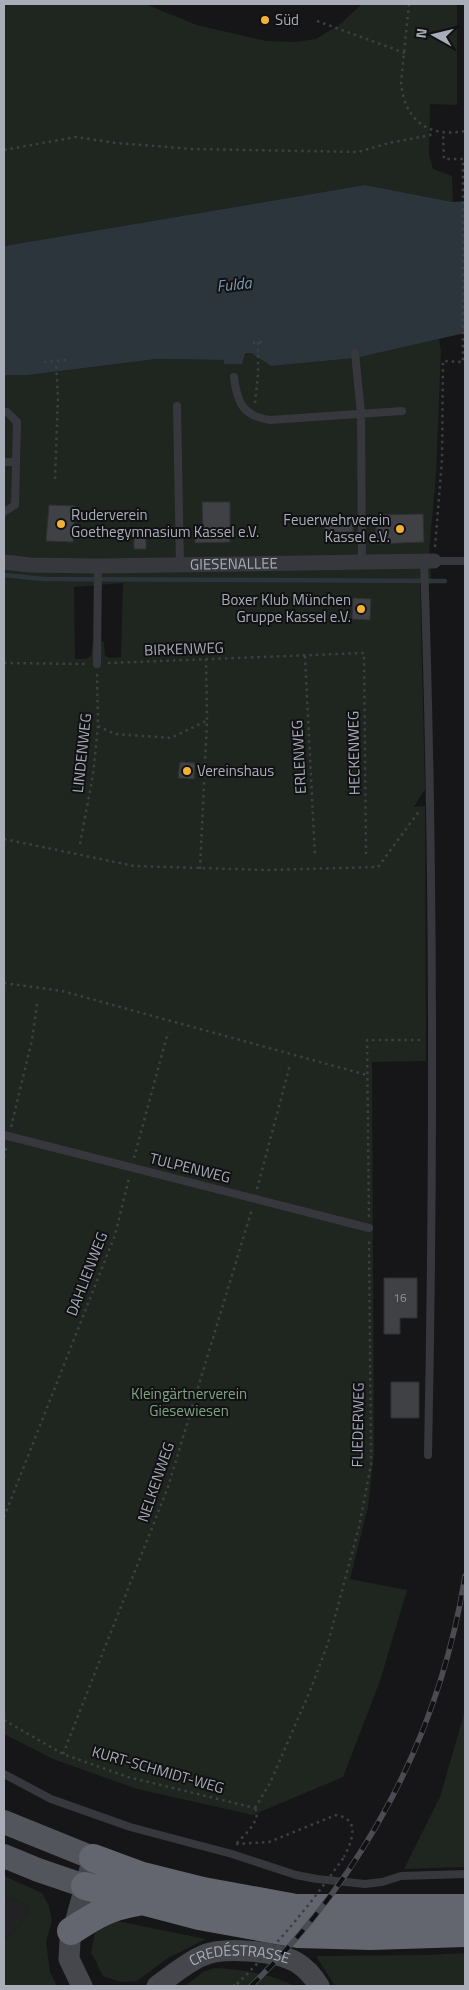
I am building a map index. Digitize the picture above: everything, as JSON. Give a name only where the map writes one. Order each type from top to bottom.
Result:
[{"type":"highway","points":[[93,1858],[139,1875],[203,1891],[296,1908],[465,1908]]},
{"type":"highway","points":[[84,1886],[198,1916],[298,1934],[371,1936],[465,1933]]},
{"type":"highway","points":[[71,1931],[115,1906],[139,1902]]},
{"type":"main road","points":[[4,1822],[93,1858],[71,1931],[68,1958],[82,1986]]},
{"type":"main road","points":[[4,1856],[84,1886]]},
{"type":"main road","name":"CREDÉSTRASSE","points":[[158,1986],[203,1955],[218,1952],[244,1951],[284,1958],[295,1962],[307,1970],[319,1986]]},
{"type":"street","name":"GIESENALLEE","points":[[4,562],[98,574],[180,565],[362,562],[428,565]]},
{"type":"lane","points":[[355,353],[361,414],[362,562]]},
{"type":"lane","points":[[234,377],[239,400],[249,414],[270,420],[402,411]]},
{"type":"lane","points":[[177,406],[180,565]]},
{"type":"lane","points":[[4,412],[7,412],[17,422],[15,504],[4,512]]},
{"type":"lane","points":[[4,462],[16,462]]},
{"type":"lane","name":"GIESENALLEE","points":[[428,565],[465,561]]},
{"type":"lane","points":[[428,565],[425,585],[431,809],[432,1272],[428,1455]]},
{"type":"lane","points":[[97,664],[98,574]]},
{"type":"lane","name":"TULPENWEG","points":[[6,1135],[369,1228]]},
{"type":"lane","points":[[4,1774],[51,1799],[130,1827],[232,1854],[296,1875],[364,1884],[382,1882],[400,1876],[465,1874]]},
{"type":"path","points":[[409,4],[401,82],[404,99],[412,114],[434,132],[443,133],[465,130]]},
{"type":"path","points":[[317,21],[405,53]]},
{"type":"path","points":[[4,150],[76,137],[116,143],[192,149],[358,152],[389,143],[430,135],[434,132]]},
{"type":"path","points":[[428,565],[442,460],[443,361],[463,362],[463,159],[444,158],[443,133]]},
{"type":"path","points":[[253,343],[260,342],[253,416]]},
{"type":"path","points":[[44,362],[67,360]]},
{"type":"path","points":[[54,479],[58,397],[56,362]]},
{"type":"path","name":"BIRKENWEG","points":[[4,663],[97,664],[364,652]]},
{"type":"path","name":"HECKENWEG","points":[[364,652],[366,854]]},
{"type":"path","name":"ERLENWEG","points":[[305,656],[315,857]]},
{"type":"path","points":[[200,869],[207,721],[206,659]]},
{"type":"path","name":"LINDENWEG","points":[[80,844],[93,776],[98,726],[97,664]]},
{"type":"path","points":[[98,726],[116,734],[171,738],[207,721]]},
{"type":"path","points":[[4,839],[134,866],[267,870],[378,867],[419,810],[431,809]]},
{"type":"path","points":[[4,983],[62,990],[367,1076]]},
{"type":"path","points":[[4,1157],[6,1135],[32,1040],[37,1004]]},
{"type":"path","name":"DAHLIENWEG","points":[[4,1517],[115,1235],[168,1032]]},
{"type":"path","name":"FLIEDERWEG","points":[[236,1844],[257,1818],[258,1813],[255,1808],[270,1783],[291,1739],[328,1643],[359,1527],[371,1464],[367,1040],[431,1040]]},
{"type":"path","name":"NELKENWEG","points":[[63,1754],[168,1487],[255,1199],[290,1065]]},
{"type":"path","name":"KURT-SCHMIDT-WEG","points":[[4,1720],[63,1754],[136,1779],[255,1808]]},
{"type":"path","points":[[232,1854],[236,1844],[269,1842],[336,1815],[344,1817],[349,1821],[352,1828],[352,1838],[344,1857],[293,1926],[272,1950],[235,1985]]},
{"type":"shaded area","points":[[4,1896],[30,1906],[19,1927],[4,1940]]},
{"type":"green space","points":[[4,4],[145,4],[197,25],[266,41],[295,42],[316,39],[339,25],[362,4],[457,4],[457,105],[430,104],[429,154],[433,169],[452,176],[453,202],[365,185],[4,246]]},
{"type":"green space","name":"Kleingärtnerverein Giesewiesen","points":[[439,339],[441,351],[436,475],[429,552],[432,584],[420,583],[425,789],[414,807],[425,806],[426,1061],[372,1062],[374,1454],[368,1507],[350,1579],[407,1590],[380,1681],[343,1777],[253,1815],[137,1789],[53,1759],[4,1734],[4,375],[29,375],[156,359],[224,360],[224,364],[251,353],[271,366],[356,358]],"holes":[[[123,583],[121,657],[110,658],[105,656],[104,642],[93,641],[91,656],[86,659],[75,659],[74,587]]]},
{"type":"green space","points":[[465,1711],[465,1867],[404,1869],[440,1797]]},
{"type":"green space","points":[[4,1876],[42,1893],[49,1906],[52,1921],[46,1942],[50,1972],[57,1986],[4,1986],[4,1940],[19,1927],[30,1906],[4,1896]]},
{"type":"green space","points":[[107,1919],[206,1939],[168,1958],[137,1981],[121,1982],[103,1976],[91,1952],[95,1933]]},
{"type":"green space","points":[[465,1953],[465,1986],[335,1986],[316,1956],[426,1955]]},
{"type":"green space","points":[[214,1968],[266,1975],[294,1986],[185,1986],[203,1972]]},
{"type":"water","name":"Fulda","points":[[365,185],[453,202],[465,201],[465,333],[356,358],[271,366],[251,353],[245,354],[242,364],[224,364],[224,360],[156,359],[29,375],[4,375],[4,246]]},
{"type":"building","points":[[202,502],[230,502],[230,542],[195,543],[195,531],[203,531]]},
{"type":"building","name":"Ruderverein Goethegymnasium Kassel e.V.","points":[[49,505],[75,506],[73,542],[46,541]]},
{"type":"building","name":"Feuerwehrverein Kassel e.V.","points":[[423,514],[424,542],[376,544],[376,515]]},
{"type":"building","points":[[325,521],[353,521],[353,532],[325,532]]},
{"type":"building","points":[[146,531],[146,549],[134,549],[134,532]]},
{"type":"building","name":"Boxer Klub München Gruppe Kassel e.V.","points":[[353,598],[371,599],[370,620],[352,619]]},
{"type":"building","name":"Vereinshaus","points":[[180,762],[195,763],[194,779],[178,778]]},
{"type":"building","points":[[384,1278],[417,1278],[417,1318],[400,1318],[400,1334],[384,1334]]},
{"type":"building","points":[[391,1382],[419,1382],[419,1418],[391,1418]]},
{"type":"waterway","points":[[4,575],[44,579],[445,581]]},
{"type":"railway","points":[[251,1986],[292,1943],[329,1898],[362,1849],[391,1799],[416,1746],[437,1691],[453,1634],[465,1576]]},
{"type":"place","name":"Süd","points":[[265,20]]},
{"type":"place","name":"Ruderverein Goethegymnasium Kassel e.V.","points":[[61,524]]},
{"type":"place","name":"Feuerwehrverein Kassel e.V.","points":[[400,529]]},
{"type":"place","name":"Boxer Klub München Gruppe Kassel e.V.","points":[[361,609]]},
{"type":"place","name":"Vereinshaus","points":[[187,771]]}]
